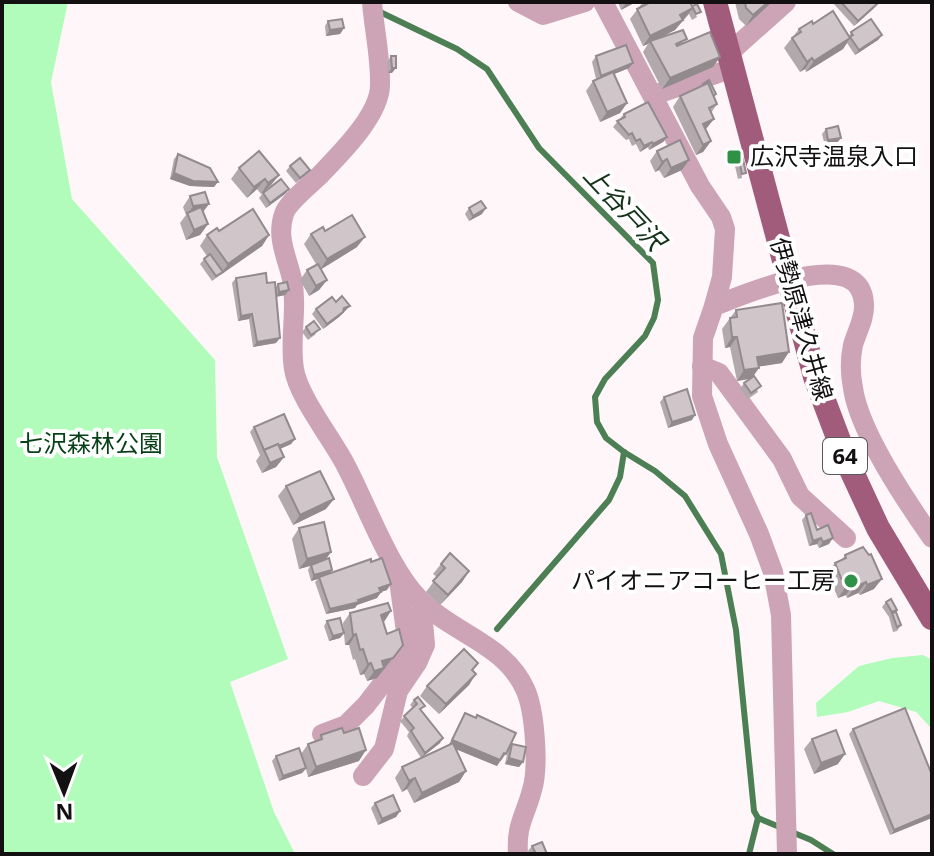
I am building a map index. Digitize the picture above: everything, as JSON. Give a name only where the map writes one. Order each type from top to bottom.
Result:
[{"type":"main road","name":"伊勢原津久井線","points":[[715,2],[815,377],[846,459],[892,555],[932,618]]},
{"type":"street","points":[[372,2],[380,87],[376,102],[342,152],[284,212],[281,237],[292,281],[294,373],[344,462],[397,569],[425,605],[462,633],[487,644],[515,673],[527,691],[534,730],[536,777],[521,817],[518,854]]},
{"type":"street","points":[[518,2],[543,15],[585,2]]},
{"type":"street","points":[[603,2],[725,229],[722,277],[703,338],[702,396],[764,546],[773,572],[781,615],[787,854]]},
{"type":"street","points":[[654,95],[731,61],[786,2]]},
{"type":"street","points":[[714,306],[790,281],[832,273],[844,275],[859,288],[864,313],[850,364],[853,391],[862,418],[902,495],[932,538]]},
{"type":"street","points":[[702,366],[719,373],[782,459],[800,496],[846,538]]},
{"type":"street","points":[[322,734],[346,725],[366,705],[403,657],[407,639],[397,569]]},
{"type":"street","points":[[363,776],[384,749],[398,691],[425,645],[422,611],[425,605]]},
{"type":"green space","name":"七沢森林公園","points":[[2,2],[68,2],[51,82],[72,199],[215,360],[217,457],[288,659],[230,682],[274,812],[295,854],[2,854]]},
{"type":"green space","points":[[923,655],[932,660],[932,729],[916,712],[879,701],[848,712],[817,717],[816,703],[859,666]]},
{"type":"building","points":[[645,2],[690,2],[693,8],[680,15],[683,20],[650,36],[637,9],[647,4]]},
{"type":"building","points":[[745,2],[768,2],[753,15]]},
{"type":"building","points":[[841,2],[875,2],[877,4],[858,21]]},
{"type":"building","points":[[697,4],[701,12],[696,14],[692,6]]},
{"type":"building","points":[[833,11],[850,38],[814,61],[812,58],[807,62],[792,38],[801,32],[799,29]]},
{"type":"building","points":[[342,19],[344,28],[330,30],[328,21]]},
{"type":"building","points":[[871,19],[882,35],[859,50],[850,37],[853,35],[851,32]]},
{"type":"building","points":[[683,30],[687,39],[677,46],[710,32],[720,57],[670,78],[650,41]]},
{"type":"building","points":[[626,45],[633,63],[601,76],[596,56]]},
{"type":"building","points":[[391,56],[396,56],[396,68],[392,68]]},
{"type":"building","points":[[613,72],[627,103],[607,112],[593,81]]},
{"type":"building","points":[[709,80],[716,94],[713,96],[708,83],[703,84]]},
{"type":"building","points":[[708,83],[717,104],[709,108],[714,119],[703,124],[711,141],[703,145],[680,96]]},
{"type":"building","points":[[648,102],[667,137],[644,146],[640,139],[636,141],[632,133],[629,135],[617,121]]},
{"type":"building","points":[[838,126],[841,138],[828,140],[826,129]]},
{"type":"building","points":[[680,140],[689,160],[671,168],[667,159],[662,162],[657,151]]},
{"type":"building","points":[[259,151],[279,175],[268,183],[265,179],[254,187],[239,168]]},
{"type":"building","points":[[178,154],[210,168],[218,182],[193,181],[174,173]]},
{"type":"building","points":[[300,158],[310,170],[300,178],[290,166]]},
{"type":"building","points":[[743,159],[746,173],[742,174],[739,160]]},
{"type":"building","points":[[281,179],[289,189],[270,203],[263,193]]},
{"type":"building","points":[[205,192],[209,204],[193,206],[190,196]]},
{"type":"building","points":[[481,201],[486,208],[473,216],[469,208]]},
{"type":"building","points":[[201,207],[208,224],[194,230],[187,213]]},
{"type":"building","points":[[253,209],[269,235],[228,264],[207,235],[217,228],[219,231]]},
{"type":"building","points":[[352,215],[365,237],[327,259],[311,234],[323,227],[325,231]]},
{"type":"building","points":[[210,254],[223,272],[216,276],[204,259]]},
{"type":"building","points":[[318,264],[327,280],[316,286],[307,270]]},
{"type":"building","points":[[266,273],[267,283],[275,282],[280,338],[257,342],[252,314],[241,316],[236,278]]},
{"type":"building","points":[[287,282],[289,290],[279,292],[278,284]]},
{"type":"building","points":[[342,296],[350,306],[327,324],[316,309],[332,297],[336,302]]},
{"type":"building","points":[[782,303],[789,352],[757,357],[759,368],[744,370],[737,337],[732,337],[730,318],[737,317],[736,310]]},
{"type":"building","points":[[314,321],[320,329],[311,335],[306,327]]},
{"type":"building","points":[[754,376],[761,386],[751,393],[744,383]]},
{"type":"building","points":[[687,389],[695,415],[672,422],[664,397]]},
{"type":"building","points":[[284,414],[295,439],[264,450],[254,427]]},
{"type":"building","points":[[278,444],[284,457],[270,463],[264,450]]},
{"type":"building","points":[[320,471],[334,499],[300,515],[286,486]]},
{"type":"building","points":[[811,513],[817,530],[828,525],[833,538],[823,542],[821,538],[813,541],[806,515]]},
{"type":"building","points":[[324,522],[331,552],[307,559],[299,528]]},
{"type":"building","points":[[863,547],[871,554],[882,579],[845,588],[835,563]]},
{"type":"building","points":[[450,553],[469,571],[448,595],[433,581],[445,568],[441,564]]},
{"type":"building","points":[[329,558],[332,570],[314,575],[311,565]]},
{"type":"building","points":[[382,558],[391,584],[359,602],[330,609],[319,577]]},
{"type":"building","points":[[891,599],[897,610],[892,612],[886,602]]},
{"type":"building","points":[[388,603],[391,611],[381,615],[387,634],[399,629],[403,645],[393,658],[382,661],[384,668],[374,671],[363,649],[360,650],[356,634],[353,635],[350,613]]},
{"type":"building","points":[[896,612],[901,625],[897,627],[892,613]]},
{"type":"building","points":[[340,618],[344,633],[333,636],[327,621]]},
{"type":"building","points":[[464,649],[478,663],[472,670],[476,674],[446,704],[427,686]]},
{"type":"building","points":[[418,697],[425,706],[420,709],[443,738],[425,753],[411,731],[414,728],[404,716],[417,704],[414,700]]},
{"type":"building","points":[[905,708],[932,775],[932,814],[894,830],[853,729]]},
{"type":"building","points":[[465,713],[476,718],[477,715],[516,733],[500,760],[452,740]]},
{"type":"building","points":[[342,728],[344,733],[359,728],[366,750],[316,767],[308,744],[322,739],[321,735]]},
{"type":"building","points":[[836,730],[845,754],[821,763],[812,739]]},
{"type":"building","points":[[453,743],[466,771],[422,793],[415,778],[409,781],[402,767]]},
{"type":"building","points":[[512,744],[526,747],[523,762],[509,758]]},
{"type":"building","points":[[299,748],[306,768],[283,776],[276,756]]},
{"type":"building","points":[[393,795],[400,811],[382,819],[375,803]]},
{"type":"building","points":[[542,842],[547,854],[536,854],[532,846]]},
{"type":"waterway","name":"上谷戸沢","points":[[378,11],[457,49],[487,69],[539,148],[653,263],[658,300],[654,318],[645,336],[605,379],[595,397],[597,422],[606,438],[685,496],[721,554],[736,630],[754,811],[758,818],[811,840],[833,854]]},
{"type":"waterway","points":[[497,629],[609,500],[620,477],[624,452]]},
{"type":"waterway","points":[[749,854],[758,818]]},
{"type":"place","name":"広沢寺温泉入口","points":[[734,157]]},
{"type":"place","name":"パイオニアコーヒー工房","points":[[851,581]]}]
